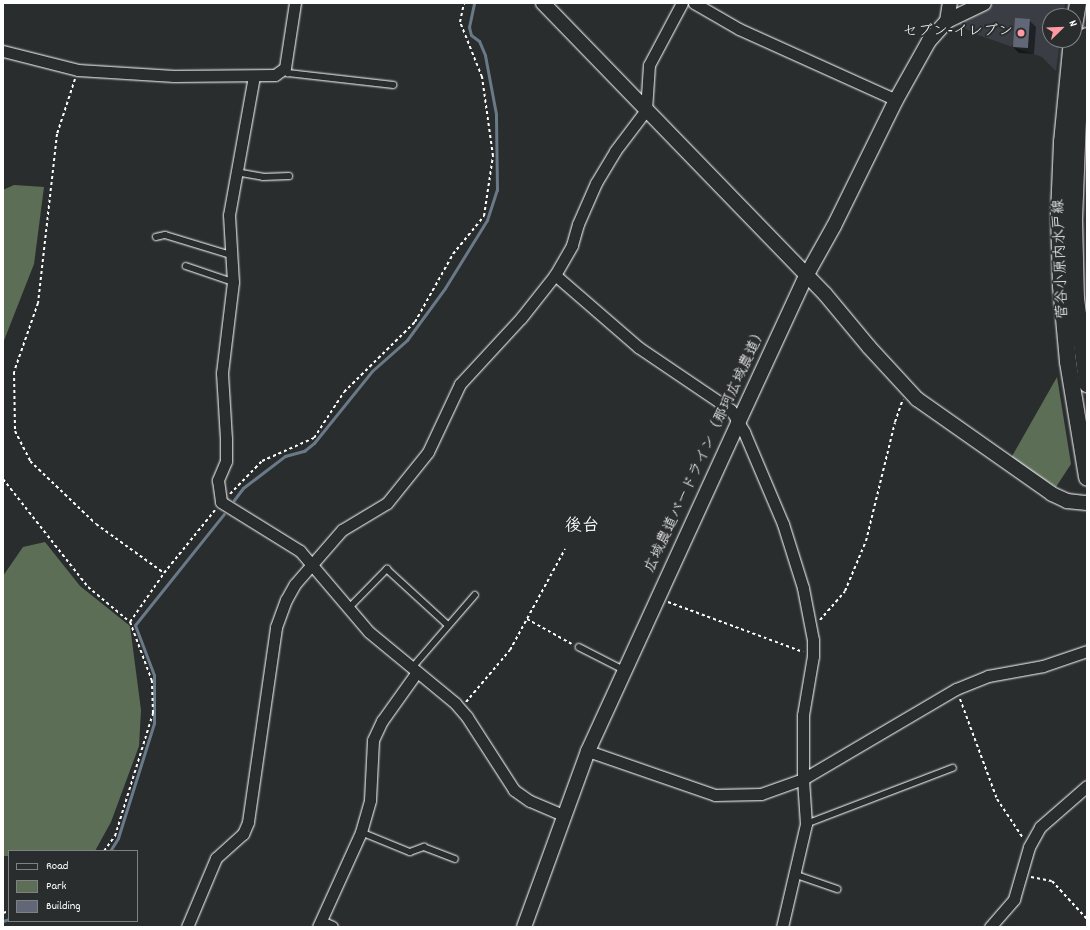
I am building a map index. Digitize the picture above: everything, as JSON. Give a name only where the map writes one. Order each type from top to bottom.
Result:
[{"type":"main road","name":"菅谷小原内水戸線","points":[[1087,36],[1076,142],[1074,218],[1076,298],[1087,384]]},
{"type":"main road","name":"菅谷小原内水戸線","points":[[1071,48],[1062,142],[1059,213],[1061,286],[1068,362],[1087,477]]},
{"type":"street","points":[[3,51],[78,70],[174,76],[274,75],[285,68],[295,3]]},
{"type":"street","points":[[542,3],[825,294],[869,347],[908,390],[944,419],[1052,494],[1067,501],[1087,503]]},
{"type":"street","points":[[187,927],[216,858],[243,834],[248,822],[276,627],[295,584],[342,530],[387,503],[428,452],[460,384],[521,318],[555,275],[572,245],[578,224],[596,183],[615,151],[646,110],[649,65],[682,3]]},
{"type":"street","points":[[694,3],[739,28],[896,100]]},
{"type":"street","points":[[947,21],[950,3]]},
{"type":"street","points":[[947,21],[984,3]]},
{"type":"street","name":"広域農道バードライン（那珂広域農道）","points":[[524,927],[588,752],[624,670],[806,276],[834,226],[896,100],[929,41],[947,21]]},
{"type":"street","points":[[254,76],[235,172],[229,215],[233,282],[222,373],[226,439],[226,461],[218,480],[222,501],[300,551],[312,563],[348,609],[369,632],[460,709],[514,790],[530,801],[565,816]]},
{"type":"street","points":[[555,275],[638,347],[731,410],[744,432],[783,524],[811,623],[813,656],[803,715],[803,779],[806,824],[793,874],[782,927]]},
{"type":"street","points":[[588,752],[715,795],[761,794],[803,779],[956,689],[988,676],[1043,666],[1087,652]]},
{"type":"street","points":[[332,927],[319,925],[361,832],[370,800],[373,740],[382,721],[414,670]]},
{"type":"street","points":[[990,927],[1014,900],[1022,875],[1028,848],[1040,827],[1087,786]]},
{"type":"lane","points":[[285,68],[288,73],[393,85]]},
{"type":"lane","points":[[235,172],[264,177],[289,176]]},
{"type":"lane","points":[[156,237],[165,235],[232,256]]},
{"type":"lane","points":[[186,266],[233,282]]},
{"type":"lane","points":[[348,609],[387,569],[447,624]]},
{"type":"lane","points":[[414,670],[447,624],[475,594]]},
{"type":"lane","points":[[579,647],[624,670]]},
{"type":"lane","points":[[806,824],[953,768]]},
{"type":"lane","points":[[361,832],[410,852],[424,847],[455,859]]},
{"type":"lane","points":[[793,874],[837,889]]},
{"type":"path","points":[[130,622],[164,573],[222,501],[262,461],[314,438],[344,392],[415,322],[453,254],[484,216],[492,156],[482,77],[460,22],[464,3]]},
{"type":"path","points":[[78,70],[57,134],[38,303],[14,372],[15,431],[30,461],[96,524],[164,573]]},
{"type":"path","points":[[811,623],[822,619],[845,591],[863,548],[882,480],[895,422],[908,390]]},
{"type":"path","points":[[3,479],[88,587],[130,622],[152,681],[152,713],[115,836],[105,850]]},
{"type":"path","points":[[460,709],[510,650],[565,549]]},
{"type":"path","points":[[657,598],[813,656]]},
{"type":"path","points":[[527,618],[579,647]]},
{"type":"path","points":[[956,689],[997,799],[1028,848]]},
{"type":"path","points":[[1022,875],[1052,881],[1087,919]]},
{"type":"shaded area","points":[[997,3],[1065,3],[1065,8],[1042,8],[1042,48],[1059,48],[1056,71],[1042,57],[975,34],[958,24],[972,13]]},
{"type":"green space","points":[[14,185],[44,187],[34,264],[3,343],[3,190]]},
{"type":"green space","points":[[1057,377],[1071,464],[1056,487],[1011,458]]},
{"type":"green space","points":[[45,542],[80,586],[130,626],[141,710],[139,746],[111,822],[96,850],[8,850],[8,856],[3,856],[3,576],[23,547]]},
{"type":"building","name":"セブン-イレブン","points":[[1015,18],[1030,19],[1028,48],[1013,47]]},
{"type":"waterway","points":[[234,500],[243,488],[285,456],[304,451],[314,443],[372,371],[407,340],[445,288],[487,220],[497,190],[496,114],[485,55],[479,41],[471,35],[469,27],[474,3]]},
{"type":"waterway","points":[[111,850],[118,838],[154,723],[154,675],[135,625],[224,514]]},
{"type":"waterway","points":[[3,921],[8,919]]},
{"type":"place","name":"セブン-イレブン","points":[[1021,33]]},
{"type":"district","name":"後台","points":[[582,528]]}]
